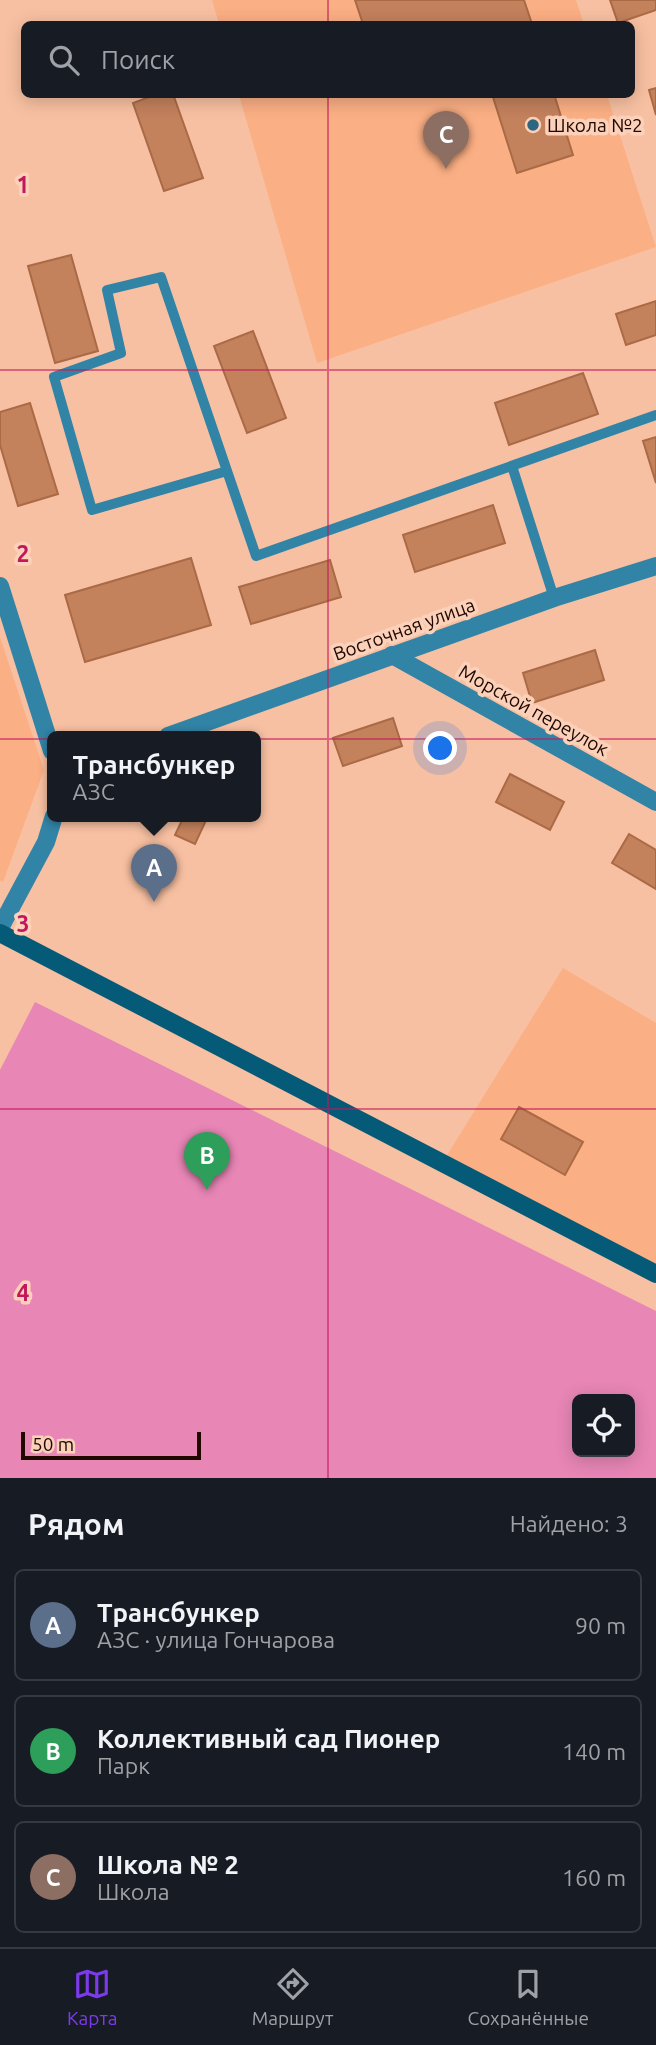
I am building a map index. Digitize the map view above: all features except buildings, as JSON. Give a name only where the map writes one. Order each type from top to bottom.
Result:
[{"type":"main road","points":[[0,931],[656,1274]]},
{"type":"street","name":"Восточная улица","points":[[182,731],[554,598],[656,566]]},
{"type":"street","points":[[0,586],[47,735]]},
{"type":"street","name":"Морской переулок","points":[[392,655],[656,802]]},
{"type":"street","points":[[0,931],[46,842],[52,822]]},
{"type":"lane","points":[[228,471],[92,510],[54,377],[121,353],[107,290],[161,277],[228,471],[256,556],[656,415]]},
{"type":"lane","points":[[512,466],[554,598]]},
{"type":"shaded area","points":[[212,0],[576,0],[583,21],[218,21]]},
{"type":"shaded area","points":[[240,98],[608,98],[656,247],[317,363]]},
{"type":"shaded area","points":[[0,637],[44,770],[3,882],[0,881]]},
{"type":"shaded area","points":[[563,968],[656,1023],[656,1266],[444,1160]]},
{"type":"shaded area","points":[[35,1002],[656,1311],[656,1478],[0,1478],[0,1070]]},
{"type":"place","name":"Школа №2","points":[[533,125]]},
{"type":"place","name":"Школа № 2","points":[[446,169]]},
{"type":"place","name":"Трансбункер","points":[[154,902]]},
{"type":"place","name":"Коллективный сад Пионер","points":[[207,1190]]}]
